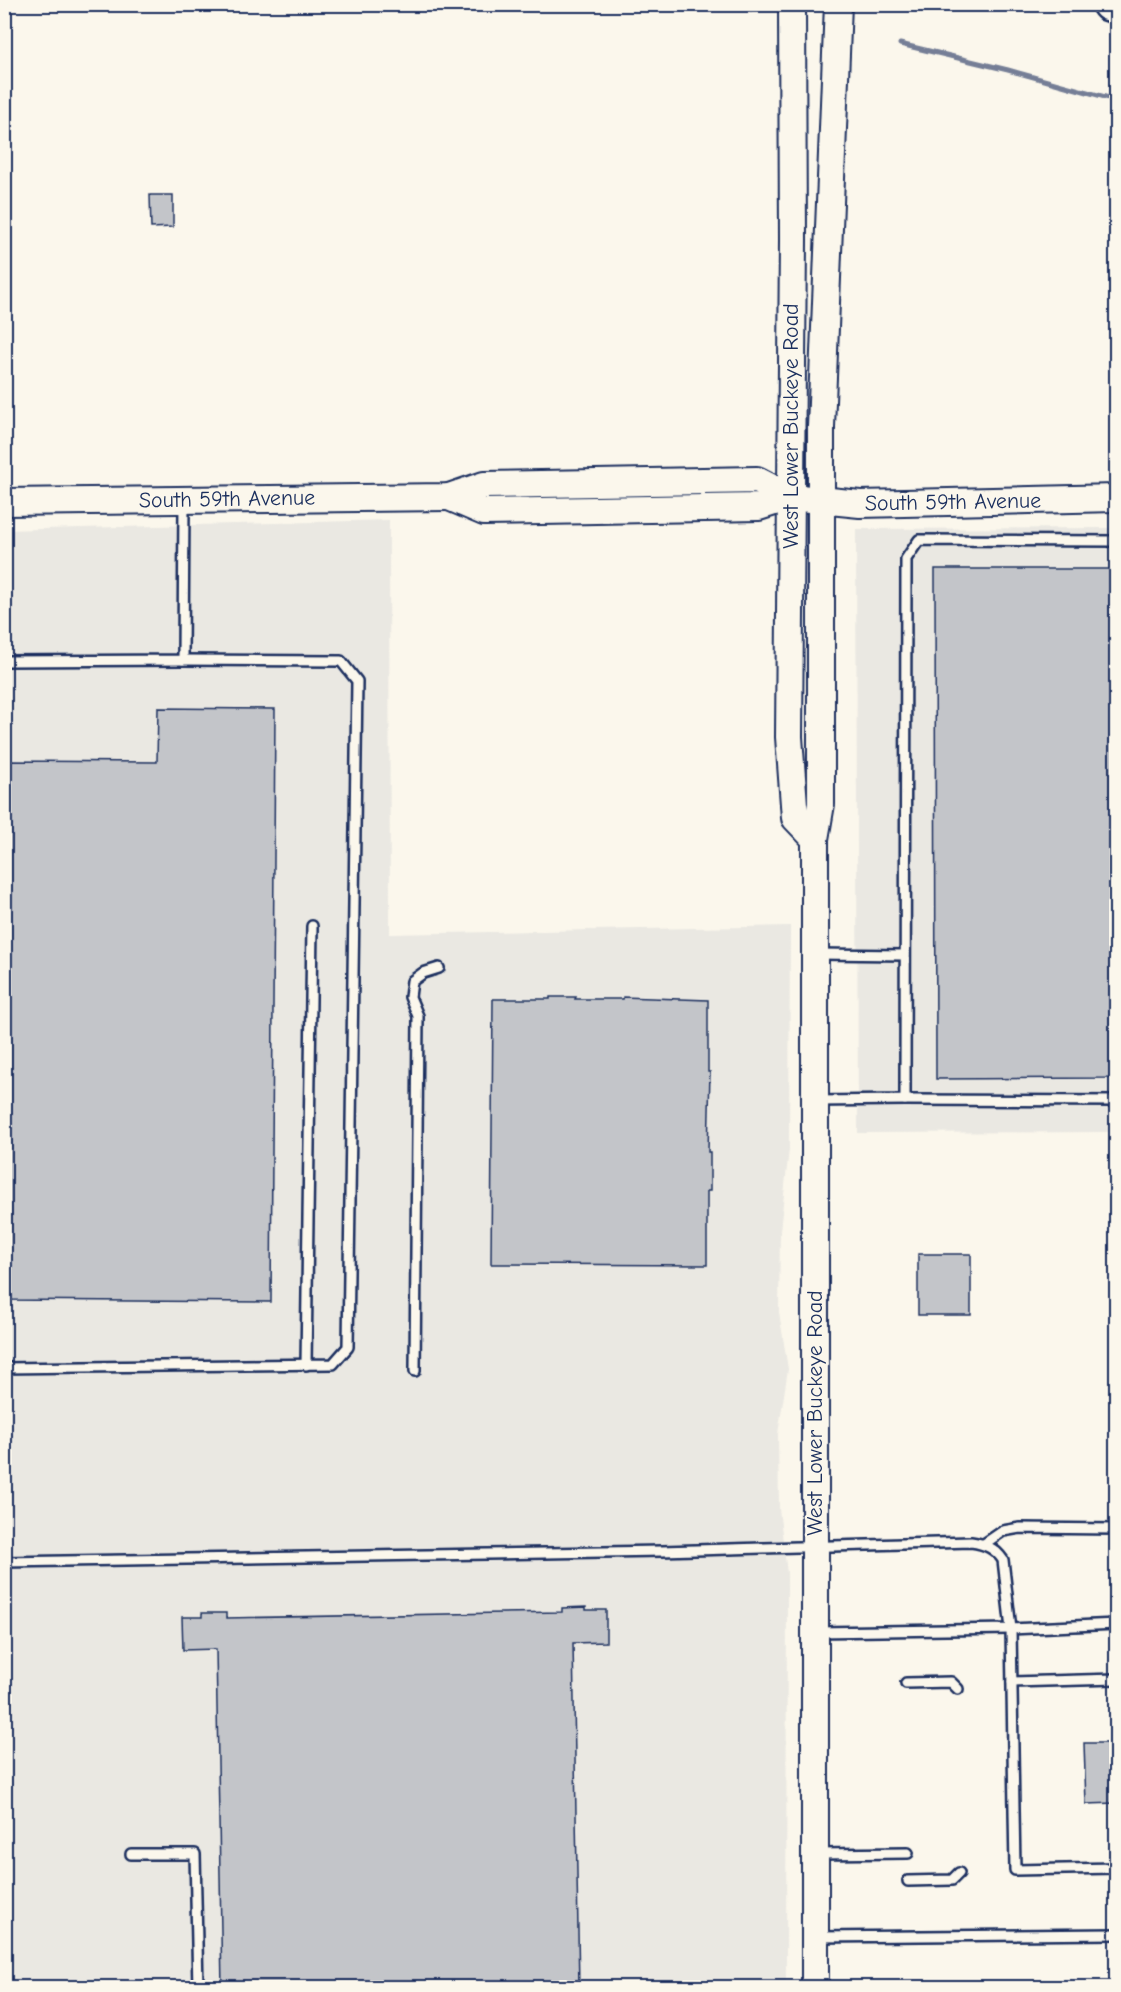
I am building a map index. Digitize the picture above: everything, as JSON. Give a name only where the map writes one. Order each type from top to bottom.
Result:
[{"type":"highway","points":[[1109,4],[1116,6]]},
{"type":"main road","name":"West Lower Buckeye Road","points":[[792,4],[791,778],[795,818],[815,839]]},
{"type":"main road","name":"West Lower Buckeye Road","points":[[815,1988],[815,839],[821,804],[822,427],[838,4]]},
{"type":"main road","name":"South 59th Avenue","points":[[4,502],[449,496],[484,484],[757,480],[790,497],[860,504],[1116,498]]},
{"type":"lane","points":[[183,660],[184,499]]},
{"type":"lane","points":[[905,1100],[906,559],[919,540],[1116,540]]},
{"type":"lane","points":[[4,661],[341,661],[357,681],[348,1347],[333,1364],[4,1368]]},
{"type":"lane","points":[[306,1365],[312,926]]},
{"type":"lane","points":[[816,954],[905,955]]},
{"type":"lane","points":[[415,1371],[418,1016],[410,997],[412,981],[423,973],[439,968]]},
{"type":"lane","points":[[816,1101],[1116,1101]]},
{"type":"lane","points":[[984,1544],[1003,1531],[1020,1528],[1116,1529]]},
{"type":"lane","points":[[4,1562],[971,1542],[984,1544],[997,1551],[1003,1560],[1011,1629],[1015,1870],[1116,1868]]},
{"type":"lane","points":[[815,1632],[1011,1629],[1116,1624]]},
{"type":"lane","points":[[1012,1682],[1116,1679]]},
{"type":"lane","points":[[906,1683],[951,1682],[958,1689]]},
{"type":"lane","points":[[815,1854],[908,1852]]},
{"type":"lane","points":[[131,1854],[195,1854],[198,1988]]},
{"type":"lane","points":[[908,1881],[952,1880],[959,1873]]},
{"type":"lane","points":[[815,1937],[1116,1934]]},
{"type":"shaded area","points":[[389,520],[390,934],[790,926],[789,1149],[780,1231],[779,1312],[788,1369],[778,1434],[779,1509],[787,1573],[786,1987],[5,1987],[4,530]]},
{"type":"shaded area","points":[[1116,528],[1116,1132],[858,1133],[856,529]]},
{"type":"building","points":[[150,195],[173,195],[173,227],[151,228]]},
{"type":"building","points":[[935,569],[1116,569],[1116,1078],[936,1079]]},
{"type":"building","points":[[158,708],[275,709],[271,1302],[4,1300],[4,761],[157,762]]},
{"type":"building","points":[[550,997],[708,1000],[710,1191],[707,1191],[707,1265],[491,1264],[493,999],[550,999]]},
{"type":"building","points":[[918,1254],[971,1254],[971,1315],[918,1315]]},
{"type":"building","points":[[586,1607],[586,1610],[606,1610],[606,1642],[573,1643],[579,1988],[222,1988],[216,1649],[183,1650],[182,1617],[202,1617],[202,1613],[226,1613],[226,1618],[562,1612],[562,1608]]},
{"type":"building","points":[[1084,1743],[1116,1743],[1116,1803],[1086,1804]]},
{"type":"waterway","points":[[737,4],[751,9]]},
{"type":"waterway","points":[[900,44],[1008,70],[1116,100]]}]
